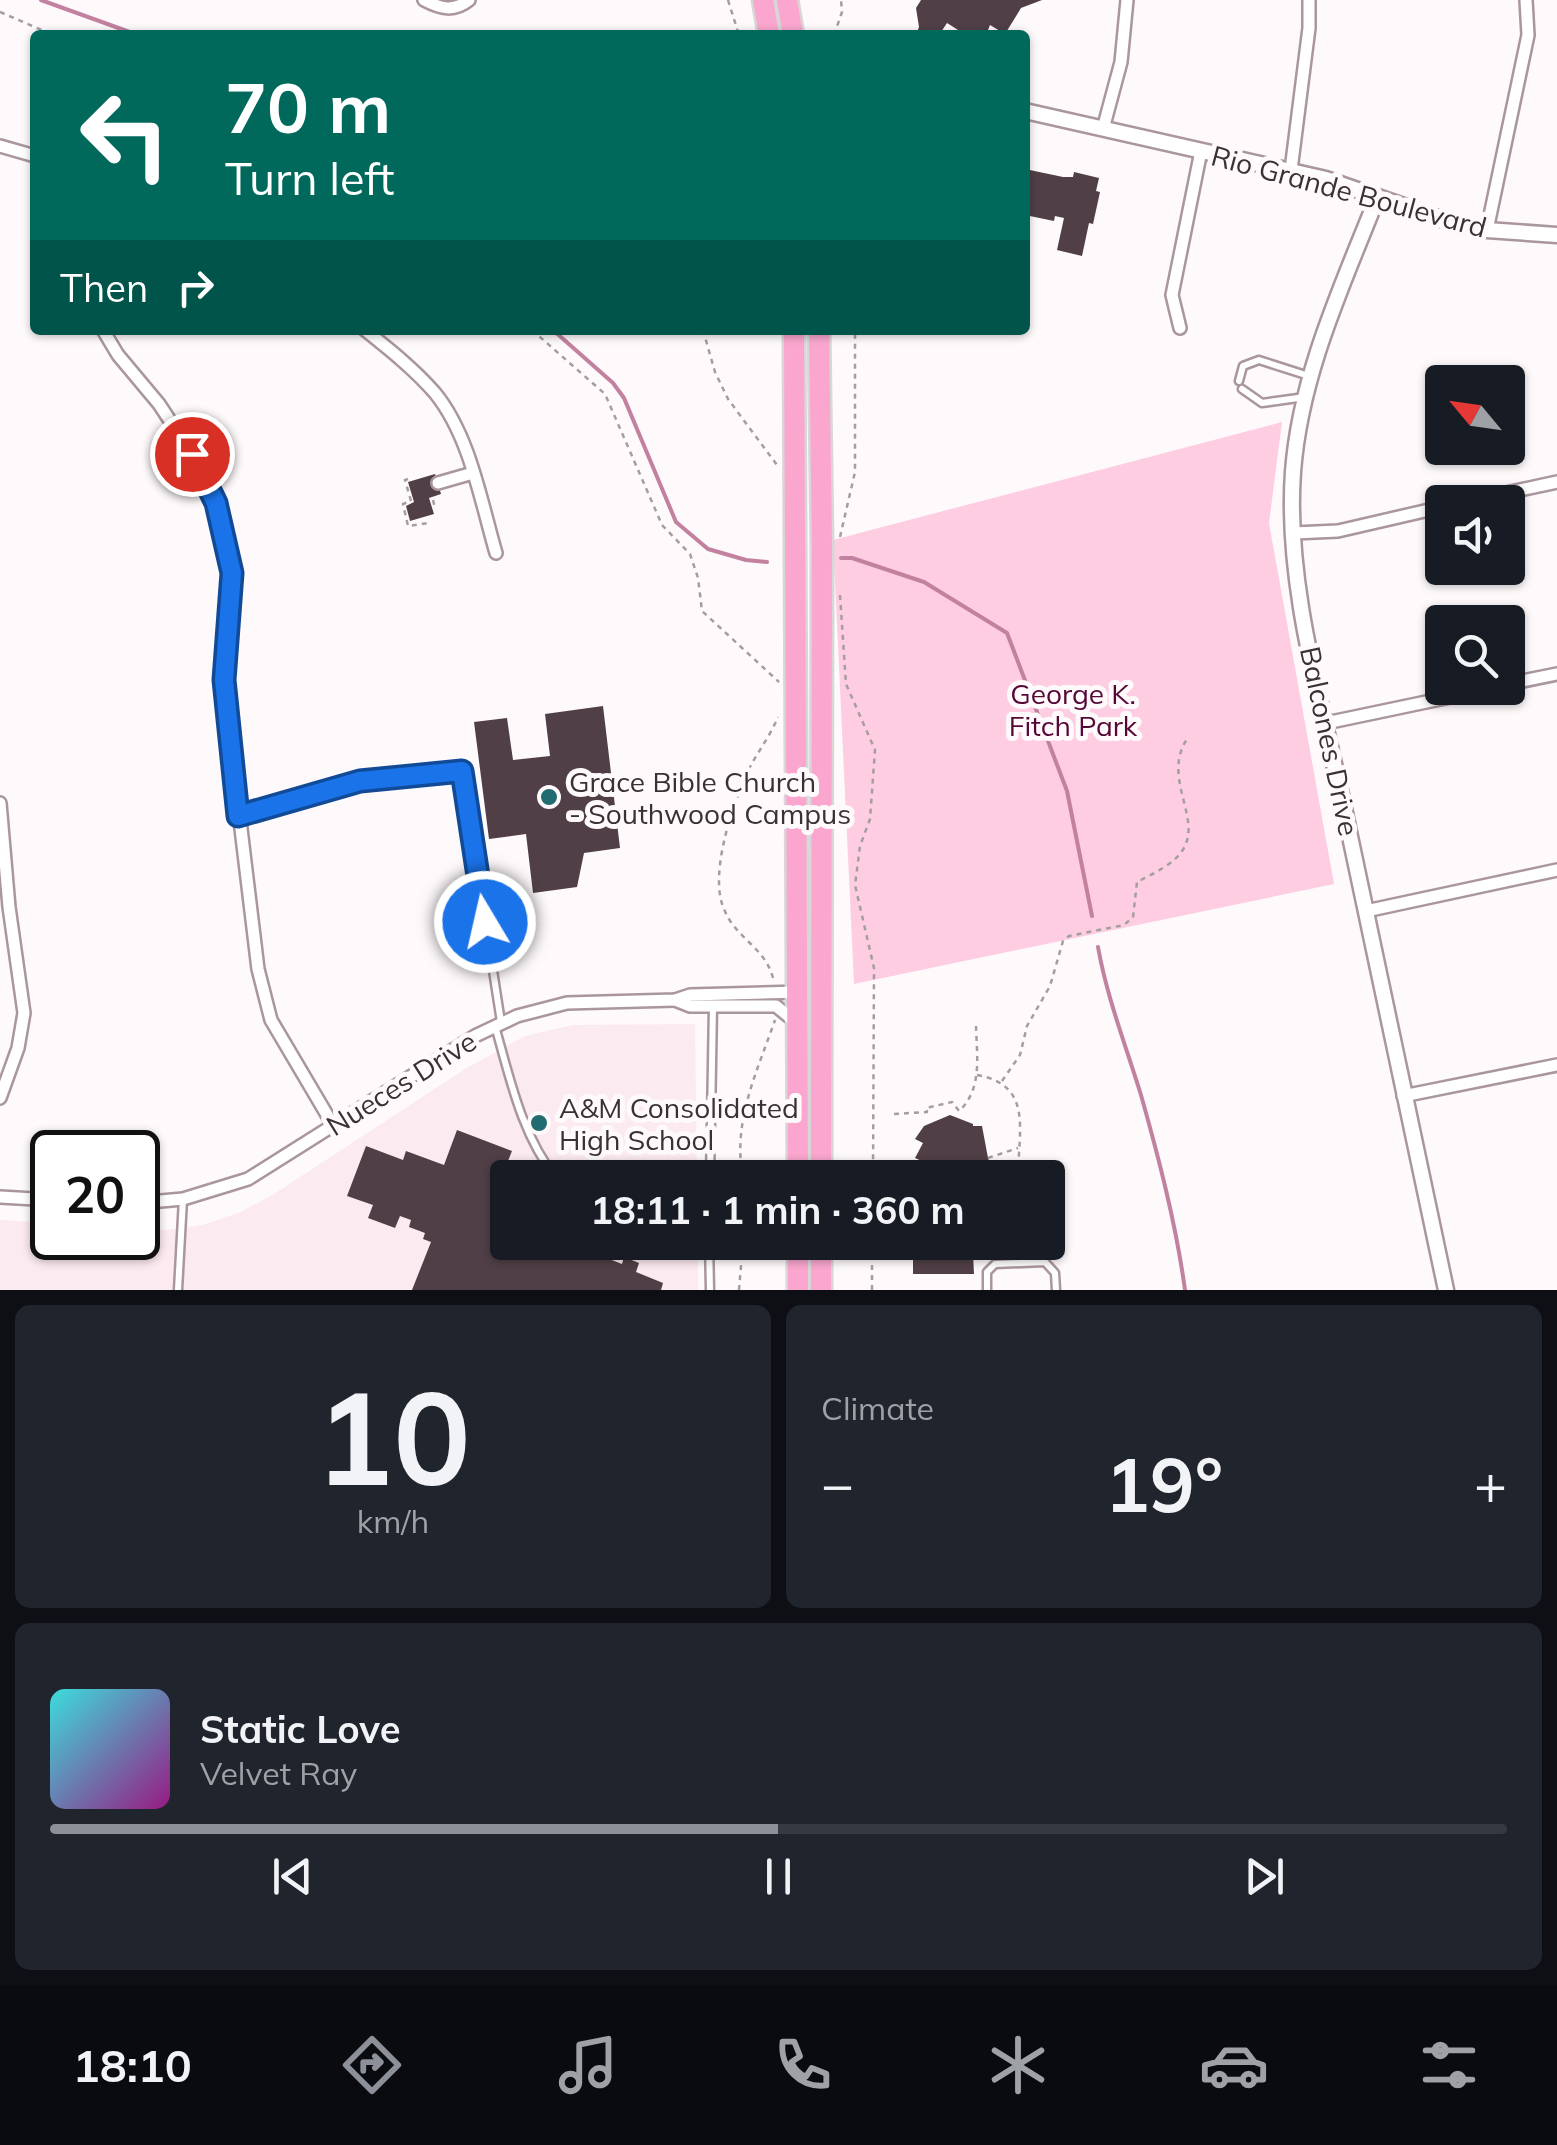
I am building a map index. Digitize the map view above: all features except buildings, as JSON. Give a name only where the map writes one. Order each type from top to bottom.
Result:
[{"type":"highway","points":[[763,0],[768,30]]},
{"type":"highway","points":[[787,0],[792,30]]},
{"type":"highway","points":[[794,335],[798,1160]]},
{"type":"highway","points":[[818,335],[822,545],[821,1160]]},
{"type":"highway","points":[[799,992],[821,1020]]},
{"type":"highway","points":[[798,1260],[798,1290]]},
{"type":"highway","points":[[821,1260],[821,1290]]},
{"type":"street","points":[[424,0],[446,9],[459,8],[469,0]]},
{"type":"street","points":[[1103,129],[1121,62],[1127,0]]},
{"type":"street","points":[[1291,170],[1309,0]]},
{"type":"street","points":[[1487,230],[1528,35],[1526,0]]},
{"type":"street","name":"Rio Grande Boulevard","points":[[1030,112],[1291,170],[1487,230],[1527,236],[1557,235]]},
{"type":"street","points":[[0,146],[30,155]]},
{"type":"street","points":[[1180,328],[1172,295],[1201,152]]},
{"type":"street","name":"Balcones Drive","points":[[1377,198],[1329,318],[1306,397],[1293,473],[1295,571],[1402,1096],[1446,1290]]},
{"type":"street","points":[[106,335],[192,454],[216,503],[226,537],[232,573],[224,680],[258,969],[271,1020],[332,1125]]},
{"type":"street","points":[[371,335],[438,396],[461,440],[496,554]]},
{"type":"street","points":[[438,483],[472,473]]},
{"type":"street","points":[[1525,489],[1557,482]]},
{"type":"street","points":[[1294,532],[1338,531],[1425,512]]},
{"type":"street","points":[[1525,681],[1557,674]]},
{"type":"street","points":[[1326,723],[1425,702]]},
{"type":"street","points":[[0,803],[24,1013],[18,1048],[0,1098]]},
{"type":"street","points":[[1366,911],[1557,870]]},
{"type":"street","name":"Nueces Drive","points":[[675,1000],[690,1006],[712,1006],[776,1000],[799,992]]},
{"type":"street","name":"Nueces Drive","points":[[160,1201],[220,1190],[248,1179],[498,1023],[567,1003],[675,1000],[690,995],[776,1000]]},
{"type":"street","points":[[776,1000],[798,1024]]},
{"type":"street","points":[[1402,1096],[1557,1065]]},
{"type":"street","points":[[0,1197],[30,1199]]},
{"type":"lane","points":[[1306,397],[1262,403],[1240,385],[1243,366],[1258,360],[1312,377]]},
{"type":"lane","points":[[238,816],[360,781],[462,771],[498,1023],[525,1125],[544,1160]]},
{"type":"lane","points":[[710,1160],[712,1006]]},
{"type":"lane","points":[[178,1290],[183,1199]]},
{"type":"lane","points":[[709,1260],[710,1290]]},
{"type":"lane","points":[[987,1290],[987,1272],[994,1264],[1045,1262],[1055,1273],[1056,1290]]},
{"type":"path","points":[[728,0],[737,30]]},
{"type":"path","points":[[836,30],[842,12],[840,0]]},
{"type":"path","points":[[0,12],[42,30]]},
{"type":"path","points":[[538,335],[604,394],[662,525],[690,554],[702,612],[779,682]]},
{"type":"path","points":[[704,335],[728,399],[776,461],[780,473]]},
{"type":"path","points":[[840,550],[840,531],[855,472],[855,335]]},
{"type":"path","points":[[408,479],[405,480],[411,501],[403,504],[408,526],[430,523]]},
{"type":"path","points":[[433,500],[435,508]]},
{"type":"path","points":[[840,589],[846,684],[874,750],[870,818],[860,846],[855,885],[874,968],[873,1160]]},
{"type":"path","points":[[741,1160],[742,1114],[776,1018],[776,1000],[768,960],[736,930],[719,896],[720,866],[737,800],[779,714]]},
{"type":"path","points":[[1002,1081],[1020,1055],[1028,1026],[1050,986],[1063,941],[1069,936],[1124,925],[1133,917],[1137,882],[1185,849],[1187,822],[1176,773],[1177,754],[1187,739]]},
{"type":"path","points":[[894,1114],[927,1112],[926,1108],[952,1102],[959,1110],[971,1097],[977,1076],[976,1022]]},
{"type":"path","points":[[977,1076],[1002,1081],[1013,1092],[1017,1102],[1018,1160]]},
{"type":"path","points":[[988,1158],[1018,1148]]},
{"type":"path","points":[[739,1290],[742,1260]]},
{"type":"path","points":[[872,1260],[872,1290]]},
{"type":"shaded area","name":"A&M Consolidated High School","points":[[695,1024],[697,1160],[490,1160],[490,1260],[698,1260],[698,1290],[0,1290],[0,1220],[30,1222],[30,1260],[160,1260],[160,1230],[203,1225],[241,1212],[465,1069],[525,1036],[573,1025]]},
{"type":"green space","name":"George K. Fitch Park","points":[[1282,422],[1269,523],[1334,884],[854,984],[833,540]]},
{"type":"waterway","points":[[41,0],[124,30]]},
{"type":"waterway","points":[[559,335],[613,383],[624,398],[676,522],[708,549],[767,562]]},
{"type":"waterway","points":[[841,558],[852,558],[924,582],[1007,633],[1067,791],[1092,916]]},
{"type":"waterway","points":[[1098,947],[1160,1167],[1185,1290]]},
{"type":"place","name":"Grace Bible Church - Southwood Campus","points":[[549,797]]},
{"type":"place","name":"A&M Consolidated High School","points":[[539,1123]]},
{"type":"route","points":[[192,454],[216,503],[232,573],[224,680],[238,816],[360,781],[462,771],[485,922]]}]
